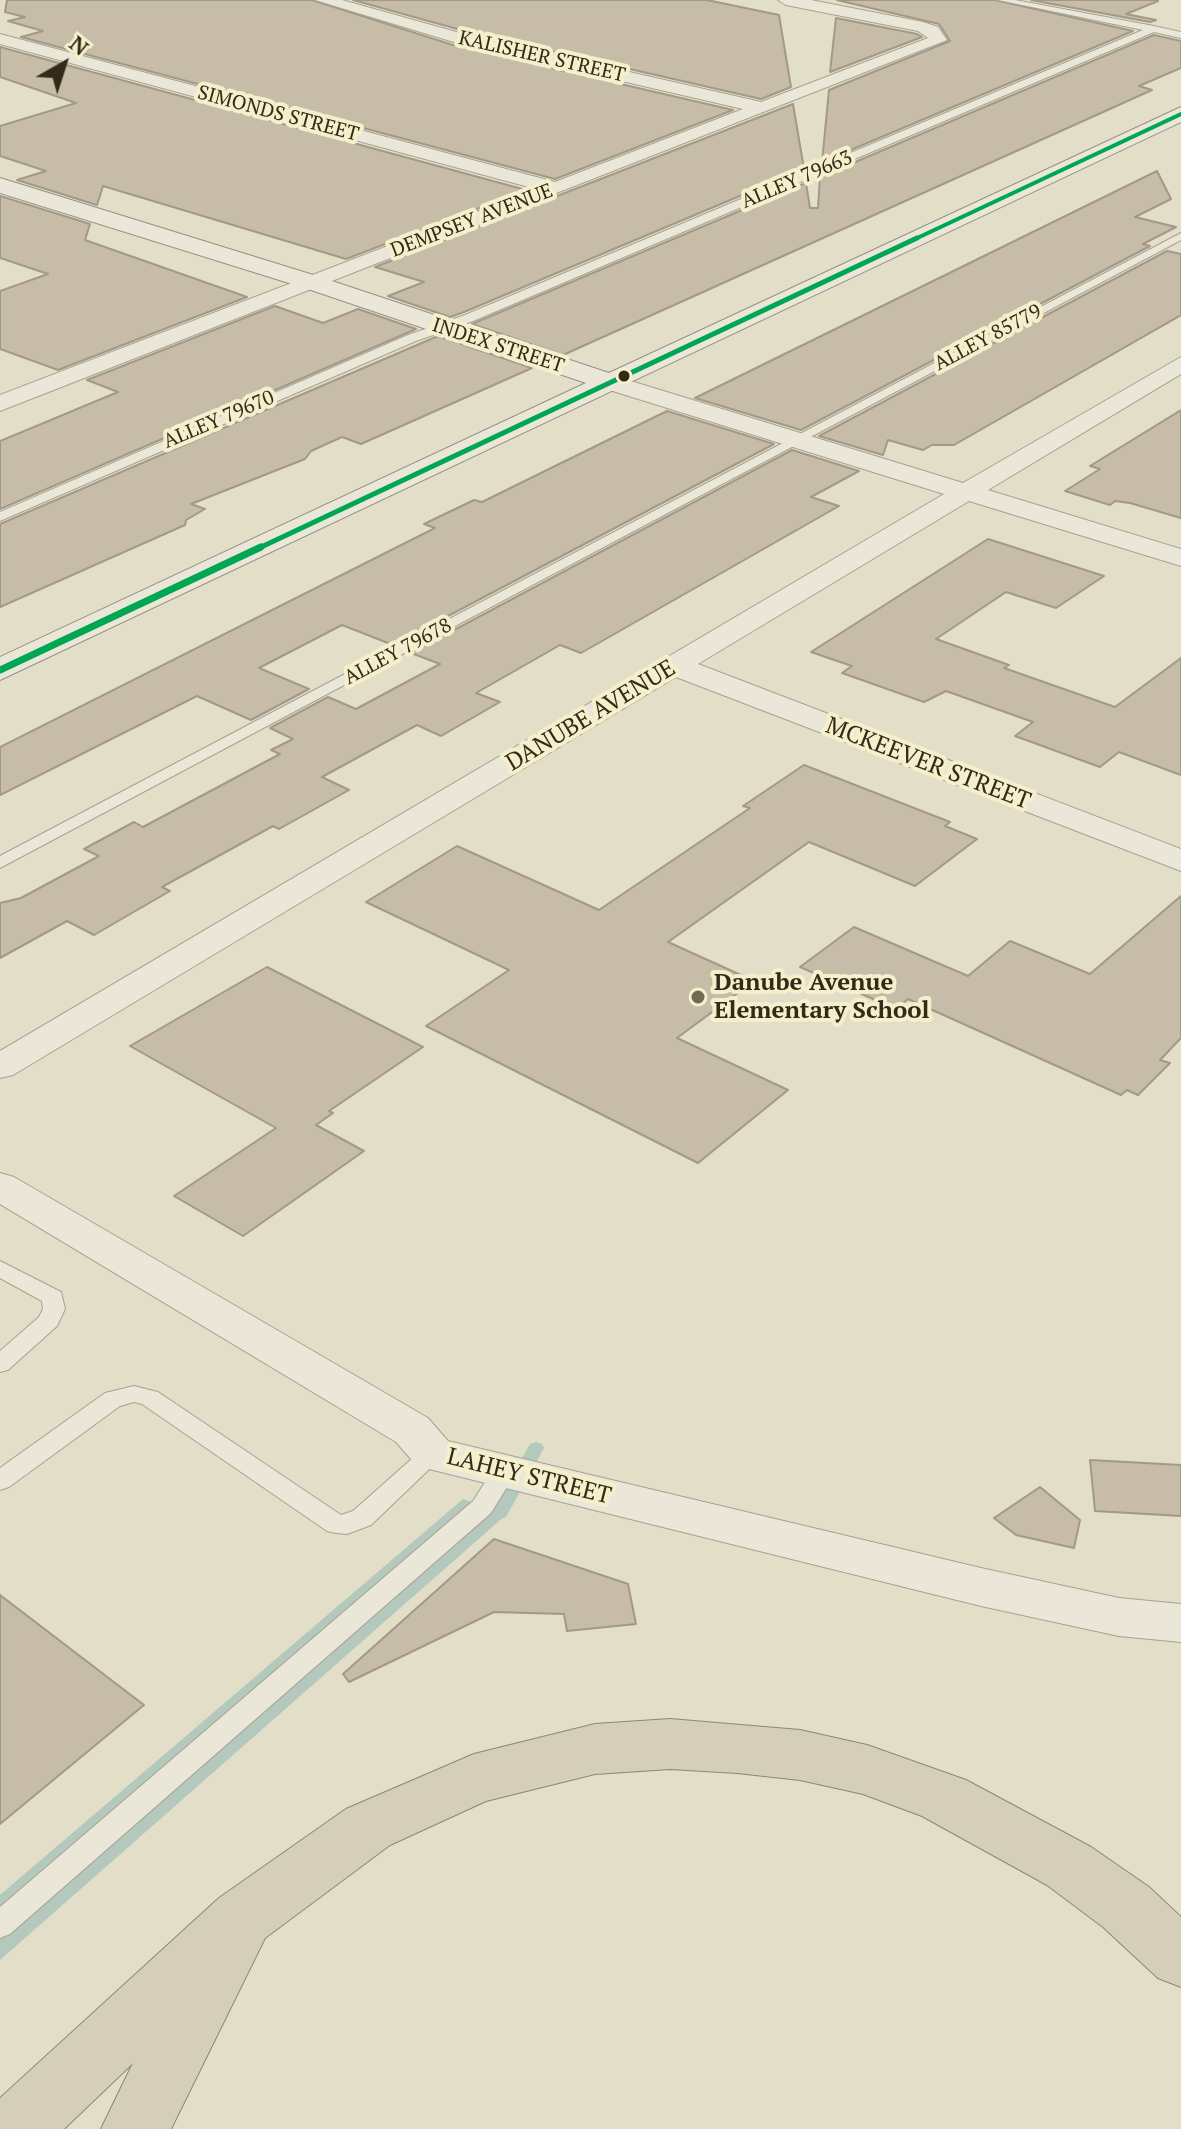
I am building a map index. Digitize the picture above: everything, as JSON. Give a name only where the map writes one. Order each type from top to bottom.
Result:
[{"type":"highway","points":[[16,2129],[242,1918],[368,1827],[474,1779],[595,1749],[670,1744],[800,1755],[867,1770],[944,1798],[1069,1866],[1126,1907],[1181,1958]]},
{"type":"highway","points":[[135,2129],[242,1918]]},
{"type":"main road","points":[[0,670],[1181,114]]},
{"type":"main road","name":"INDEX STREET","points":[[0,185],[314,283],[440,328],[612,383]]},
{"type":"street","name":"KALISHER STREET","points":[[323,0],[463,39],[762,108]]},
{"type":"street","name":"DEMPSEY AVENUE","points":[[0,404],[933,44],[938,35],[923,27],[786,0]]},
{"type":"street","name":"SIMONDS STREET","points":[[0,39],[556,188]]},
{"type":"street","name":"DANUBE AVENUE","points":[[0,1067],[1181,364]]},
{"type":"street","name":"INDEX STREET","points":[[612,383],[1181,558]]},
{"type":"street","points":[[0,384],[26,394]]},
{"type":"street","name":"MCKEEVER STREET","points":[[675,666],[1181,861]]},
{"type":"street","name":"LAHEY STREET","points":[[0,1186],[412,1430],[433,1454],[981,1587],[1119,1617],[1181,1623]]},
{"type":"lane","points":[[1002,0],[1181,35]]},
{"type":"lane","name":"ALLEY 79663","points":[[440,328],[1154,29]]},
{"type":"lane","name":"ALLEY 85779","points":[[796,440],[1181,236]]},
{"type":"lane","name":"ALLEY 79670","points":[[0,517],[93,473],[440,328]]},
{"type":"lane","name":"ALLEY 79678","points":[[0,863],[796,440]]},
{"type":"lane","points":[[0,1268],[53,1297],[54,1309],[40,1330],[0,1364]]},
{"type":"lane","points":[[0,1481],[113,1399],[134,1394],[150,1398],[336,1524],[347,1525],[362,1518],[433,1454]]},
{"type":"lane","points":[[0,1925],[482,1507],[505,1471]]},
{"type":"shaded area","points":[[463,1499],[507,1514],[0,1960],[0,1895]]},
{"type":"building","points":[[7,0],[312,0],[456,46],[733,110],[555,179],[21,37],[43,31],[8,21],[25,17],[5,12]]},
{"type":"building","points":[[353,0],[707,0],[779,15],[791,87],[761,99],[468,32]]},
{"type":"building","points":[[837,0],[995,0],[1133,31],[822,162],[829,90],[950,41],[939,24]]},
{"type":"building","points":[[1031,0],[1158,1],[1126,14],[1156,20],[1150,22]]},
{"type":"building","points":[[836,18],[917,34],[922,37],[830,72]]},
{"type":"building","points":[[1154,35],[1181,41],[1181,68],[1139,86],[1152,90],[563,355],[472,324],[806,183],[810,208],[818,208],[820,177]]},
{"type":"building","points":[[0,47],[526,190],[346,259],[103,186],[97,205],[17,180],[46,171],[0,156],[0,126],[76,103],[0,77]]},
{"type":"building","points":[[793,104],[804,169],[464,312],[450,317],[388,296],[424,282],[375,267]]},
{"type":"building","points":[[1157,171],[1171,199],[1135,217],[1176,227],[1143,244],[1150,246],[801,430],[695,398]]},
{"type":"building","points":[[0,196],[90,224],[85,240],[247,297],[58,370],[0,349],[0,291],[48,274],[0,258]]},
{"type":"building","points":[[1167,251],[1181,254],[1181,315],[954,445],[932,445],[923,450],[888,440],[883,455],[819,436]]},
{"type":"building","points":[[275,306],[323,323],[358,309],[416,329],[0,509],[0,441],[118,392],[87,380]]},
{"type":"building","points":[[438,336],[532,368],[361,444],[342,437],[311,451],[305,459],[191,504],[205,509],[186,520],[185,525],[0,607],[0,524]]},
{"type":"building","points":[[1181,410],[1181,518],[1130,503],[1115,501],[1110,505],[1065,491],[1100,469],[1090,466]]},
{"type":"building","points":[[667,411],[774,444],[393,645],[342,625],[259,668],[309,689],[251,720],[197,696],[0,795],[0,747],[435,528],[424,524],[474,500],[482,502]]},
{"type":"building","points":[[792,450],[859,471],[811,497],[839,506],[581,653],[560,645],[476,693],[500,702],[441,736],[417,725],[322,777],[349,790],[279,829],[273,826],[162,887],[170,891],[94,935],[67,921],[0,958],[0,903],[21,898],[99,856],[84,849],[134,822],[143,827],[280,754],[271,750],[293,739],[270,728],[328,697],[356,709],[440,664],[411,653]]},
{"type":"building","points":[[988,539],[1104,576],[1056,608],[1006,592],[936,639],[1009,665],[1004,668],[1115,707],[1181,658],[1181,775],[1119,752],[1100,767],[1015,736],[1033,722],[946,691],[924,702],[842,673],[852,666],[811,652]]},
{"type":"building","points":[[804,765],[950,822],[945,826],[977,839],[915,886],[809,842],[668,942],[754,981],[677,1038],[788,1090],[698,1163],[426,1026],[509,970],[366,902],[457,846],[599,910],[750,808],[743,806]]},
{"type":"building","points":[[1181,896],[1181,1038],[1160,1060],[1170,1063],[1138,1095],[1127,1090],[1121,1095],[908,999],[896,1009],[800,967],[854,927],[968,976],[1010,941],[1090,974]]},
{"type":"building","points":[[267,967],[423,1047],[329,1111],[333,1113],[316,1125],[364,1151],[243,1236],[174,1196],[276,1128],[130,1046]]},
{"type":"building","points":[[1090,1460],[1181,1465],[1181,1516],[1095,1511]]},
{"type":"building","points":[[1040,1487],[1080,1520],[1074,1548],[1016,1535],[994,1518]]},
{"type":"building","points":[[494,1539],[628,1584],[636,1624],[567,1631],[564,1614],[494,1612],[349,1682],[343,1674]]},
{"type":"building","points":[[0,1595],[144,1705],[0,1824]]},
{"type":"waterway","points":[[484,1519],[500,1512],[536,1448]]},
{"type":"transit line","points":[[0,670],[1181,114]]},
{"type":"place","name":"Danube Avenue Elementary School","points":[[698,997]]}]
